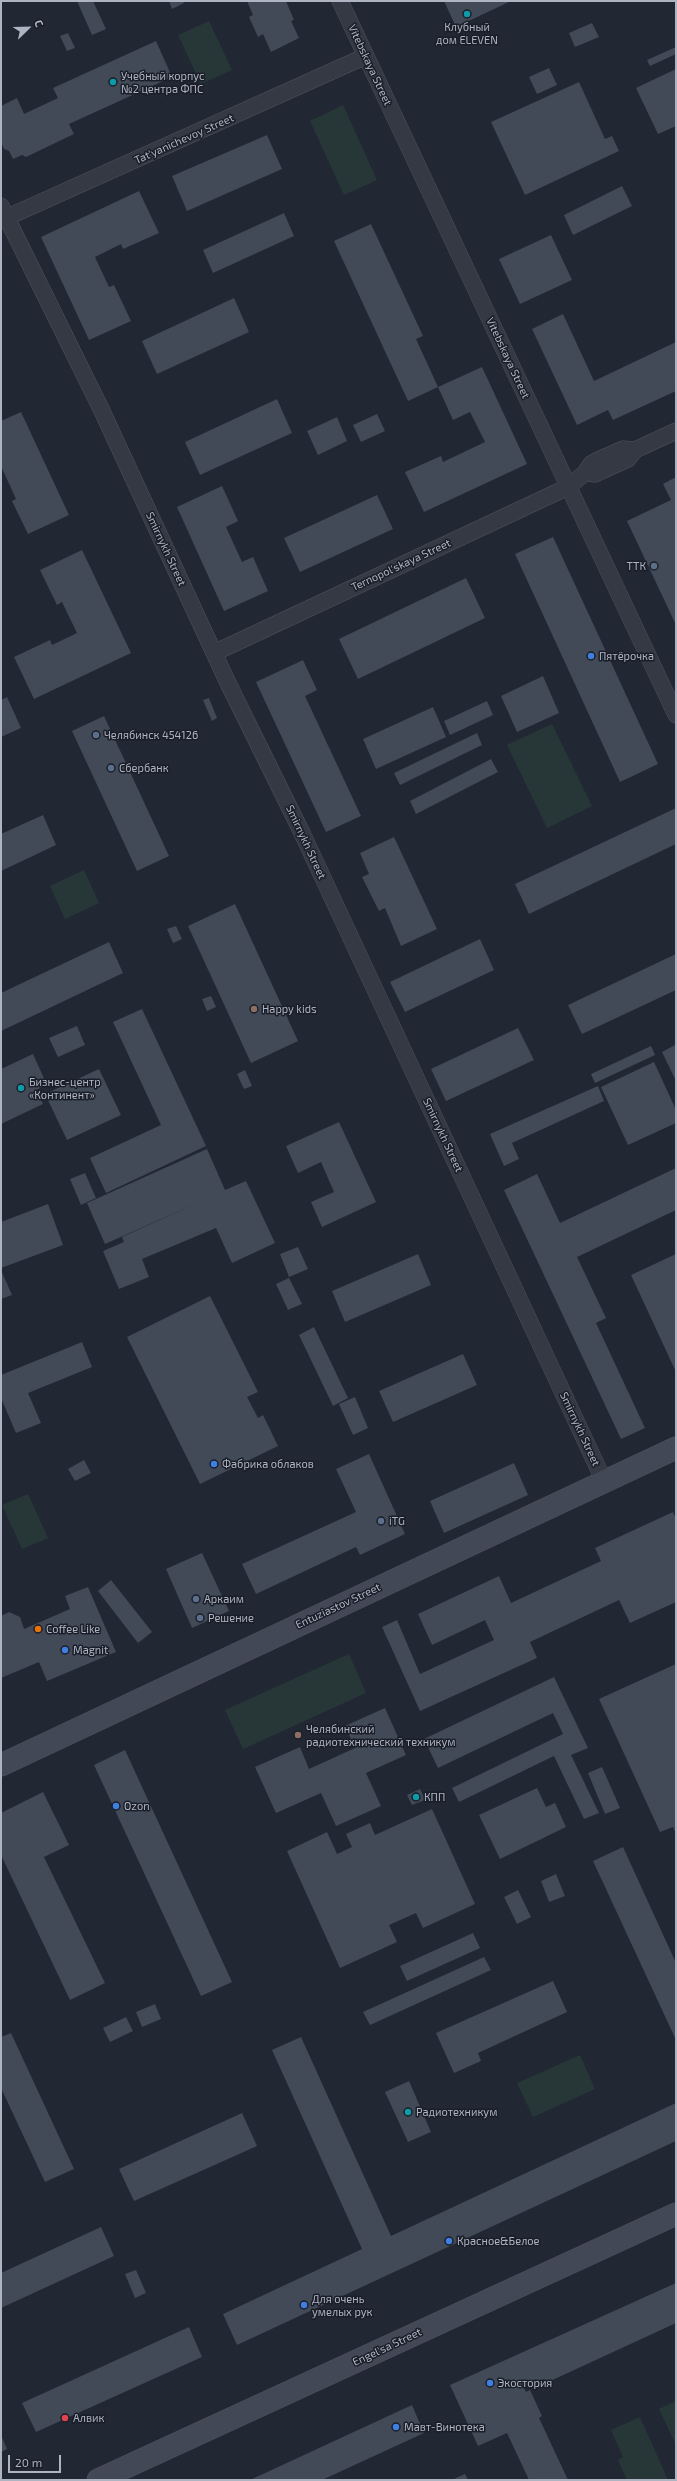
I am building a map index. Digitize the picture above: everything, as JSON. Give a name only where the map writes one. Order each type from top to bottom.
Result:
[{"type":"main road","name":"Entuziastov Street","points":[[1,1765],[676,1448]]},
{"type":"main road","name":"Engel'sa Street","points":[[98,2480],[676,2214]]},
{"type":"street","name":"Vitebskaya Street","points":[[340,1],[676,715]]},
{"type":"street","name":"Tat'yanichevoy Street","points":[[3,215],[366,56]]},
{"type":"street","name":"Smirnykh Street","points":[[3,215],[17,234],[102,411],[214,653],[302,833],[604,1481]]},
{"type":"street","name":"Ternopol'skaya Street","points":[[214,653],[568,487],[585,473],[591,464],[598,460],[623,449],[635,450],[676,431]]},
{"type":"shaded area","points":[[209,21],[232,70],[201,84],[178,35]]},
{"type":"shaded area","points":[[343,105],[377,180],[344,195],[310,121]]},
{"type":"shaded area","points":[[552,724],[592,806],[547,828],[507,745]]},
{"type":"shaded area","points":[[84,870],[99,903],[65,919],[50,886]]},
{"type":"shaded area","points":[[28,1494],[48,1538],[22,1549],[2,1505]]},
{"type":"shaded area","points":[[349,1654],[366,1693],[243,1749],[225,1710]]},
{"type":"shaded area","points":[[580,2055],[595,2089],[533,2117],[517,2083]]},
{"type":"shaded area","points":[[676,2401],[676,2445],[659,2409]]},
{"type":"shaded area","points":[[640,2417],[668,2480],[627,2480],[618,2460],[623,2457],[611,2430]]},
{"type":"building","points":[[77,1],[93,1],[106,29],[92,35]]},
{"type":"building","points":[[169,1],[183,1],[184,3],[172,9]]},
{"type":"building","points":[[247,1],[286,1],[294,20],[291,21],[299,38],[271,52],[263,34],[258,37],[249,17],[253,15]]},
{"type":"building","name":"Клубный дом ELEVEN","points":[[444,1],[511,1],[456,27]]},
{"type":"building","points":[[592,23],[599,37],[575,47],[569,33]]},
{"type":"building","points":[[68,33],[75,48],[67,51],[60,36]]},
{"type":"building","points":[[156,41],[172,77],[69,124],[74,134],[26,157],[22,155],[13,159],[9,151],[4,149],[1,142],[1,106],[17,98],[24,114],[58,98],[53,88]]},
{"type":"building","points":[[676,47],[676,54],[650,66],[647,60]]},
{"type":"building","points":[[549,68],[557,85],[537,94],[529,77]]},
{"type":"building","points":[[676,69],[676,126],[658,134],[636,88]]},
{"type":"building","points":[[579,82],[605,139],[612,136],[619,151],[525,195],[491,122]]},
{"type":"building","points":[[267,135],[282,169],[187,211],[172,176]]},
{"type":"building","points":[[622,186],[632,206],[573,235],[564,215]]},
{"type":"building","points":[[139,191],[159,233],[123,249],[121,244],[95,257],[109,287],[114,285],[131,321],[89,340],[41,237]]},
{"type":"building","points":[[284,213],[294,236],[213,273],[203,250]]},
{"type":"building","points":[[371,224],[423,336],[416,339],[438,387],[408,401],[334,241]]},
{"type":"building","points":[[551,235],[572,280],[520,304],[499,259]]},
{"type":"building","points":[[234,298],[249,332],[157,374],[142,341]]},
{"type":"building","points":[[563,314],[594,381],[676,342],[676,391],[613,420],[608,410],[577,425],[532,329]]},
{"type":"building","points":[[482,367],[527,464],[424,512],[405,472],[441,456],[443,462],[485,442],[470,412],[453,420],[438,387]]},
{"type":"building","points":[[277,399],[292,433],[200,475],[185,442]]},
{"type":"building","points":[[21,412],[69,515],[28,534],[12,501],[16,499],[1,466],[1,421]]},
{"type":"building","points":[[377,414],[385,431],[361,442],[353,425]]},
{"type":"building","points":[[337,417],[347,441],[318,455],[307,431]]},
{"type":"building","points":[[676,477],[676,625],[627,521],[671,500],[663,484]]},
{"type":"building","points":[[222,486],[238,521],[226,527],[242,562],[253,557],[268,591],[224,611],[177,507]]},
{"type":"building","points":[[377,495],[393,529],[300,572],[284,538]]},
{"type":"building","points":[[553,537],[658,764],[620,782],[515,554]]},
{"type":"building","points":[[82,550],[131,653],[34,699],[14,657],[50,640],[52,645],[77,633],[62,602],[57,605],[40,570]]},
{"type":"building","points":[[466,578],[485,618],[358,679],[339,639]]},
{"type":"building","points":[[303,660],[317,690],[305,696],[361,816],[326,832],[256,682]]},
{"type":"building","points":[[543,676],[559,713],[517,732],[501,696]]},
{"type":"building","points":[[7,697],[21,728],[1,737],[1,700]]},
{"type":"building","points":[[209,698],[217,718],[212,721],[203,700]]},
{"type":"building","points":[[487,701],[493,715],[450,735],[444,721]]},
{"type":"building","points":[[433,707],[446,737],[376,769],[363,739]]},
{"type":"building","points":[[104,716],[169,856],[137,871],[72,731]]},
{"type":"building","points":[[477,733],[482,745],[400,785],[394,773]]},
{"type":"building","points":[[491,759],[498,772],[416,814],[410,801]]},
{"type":"building","points":[[676,808],[676,844],[529,914],[515,884]]},
{"type":"building","points":[[43,815],[56,845],[1,871],[1,834]]},
{"type":"building","points":[[394,837],[437,929],[401,946],[385,908],[379,911],[362,877],[369,874],[360,853]]},
{"type":"building","points":[[235,904],[298,1041],[251,1063],[188,926]]},
{"type":"building","points":[[176,926],[182,939],[173,943],[167,929]]},
{"type":"building","points":[[480,939],[494,970],[405,1012],[390,982]]},
{"type":"building","points":[[109,942],[123,973],[1,1031],[1,993]]},
{"type":"building","points":[[676,954],[676,990],[582,1034],[568,1005]]},
{"type":"building","points":[[211,996],[216,1007],[207,1011],[202,999]]},
{"type":"building","points":[[142,1009],[206,1146],[106,1193],[90,1158],[161,1125],[113,1022]]},
{"type":"building","points":[[77,1026],[85,1045],[58,1057],[49,1038]]},
{"type":"building","points":[[518,1028],[534,1060],[446,1101],[431,1069]]},
{"type":"building","points":[[675,1045],[676,1047],[676,1081],[662,1052]]},
{"type":"building","points":[[651,1046],[655,1055],[595,1083],[591,1074]]},
{"type":"building","name":"Бизнес-центр «Континент»","points":[[33,1054],[47,1085],[36,1090],[43,1104],[1,1124],[1,1069]]},
{"type":"building","points":[[654,1062],[676,1110],[676,1123],[628,1145],[601,1087]]},
{"type":"building","points":[[99,1069],[121,1115],[67,1140],[45,1094]]},
{"type":"building","points":[[245,1070],[252,1086],[244,1089],[237,1074]]},
{"type":"building","points":[[598,1086],[604,1101],[512,1143],[519,1159],[504,1166],[490,1134]]},
{"type":"building","points":[[339,1122],[376,1202],[322,1227],[311,1202],[334,1192],[321,1162],[298,1173],[286,1146]]},
{"type":"building","points":[[207,1149],[225,1190],[246,1181],[275,1243],[232,1263],[216,1228],[142,1259],[149,1277],[119,1289],[103,1251],[124,1242],[122,1237],[202,1201],[105,1244],[87,1203]]},
{"type":"building","points":[[676,1168],[676,1210],[577,1257],[606,1318],[596,1323],[645,1428],[621,1439],[504,1190],[537,1174],[560,1223]]},
{"type":"building","points":[[85,1173],[96,1198],[81,1205],[70,1179]]},
{"type":"building","points":[[48,1204],[63,1245],[1,1268],[1,1222]]},
{"type":"building","points":[[298,1247],[308,1269],[289,1277],[280,1254]]},
{"type":"building","points":[[418,1254],[431,1285],[345,1322],[332,1291]]},
{"type":"building","points":[[676,1254],[676,1372],[631,1275]]},
{"type":"building","points":[[1,1270],[12,1295],[1,1299]]},
{"type":"building","points":[[289,1278],[302,1304],[288,1310],[276,1284]]},
{"type":"building","points":[[210,1296],[258,1392],[247,1397],[258,1418],[263,1415],[278,1446],[200,1484],[127,1337]]},
{"type":"building","points":[[314,1327],[348,1398],[333,1406],[299,1335]]},
{"type":"building","points":[[82,1342],[92,1367],[28,1393],[41,1423],[16,1433],[1,1398],[1,1375]]},
{"type":"building","points":[[463,1354],[477,1385],[393,1422],[379,1391]]},
{"type":"building","points":[[355,1397],[368,1428],[353,1435],[339,1404]]},
{"type":"building","points":[[369,1454],[405,1534],[360,1555],[356,1547],[256,1594],[242,1564],[356,1512],[336,1469]]},
{"type":"building","points":[[84,1460],[91,1473],[75,1481],[68,1469]]},
{"type":"building","points":[[514,1463],[528,1495],[444,1533],[430,1501]]},
{"type":"building","points":[[673,1512],[676,1519],[676,1602],[630,1623],[619,1600],[530,1642],[537,1658],[420,1711],[382,1627],[397,1620],[420,1674],[494,1640],[485,1620],[432,1645],[418,1614],[499,1576],[511,1603],[601,1561],[595,1548]]},
{"type":"building","points":[[202,1553],[229,1611],[192,1628],[166,1569]]},
{"type":"building","points":[[111,1580],[152,1632],[138,1643],[98,1591]]},
{"type":"building","points":[[88,1587],[116,1652],[47,1681],[39,1662],[1,1678],[1,1616],[9,1612],[20,1617],[24,1629],[70,1609],[65,1596]]},
{"type":"building","points":[[676,1664],[676,1834],[673,1827],[660,1832],[599,1699]]},
{"type":"building","points":[[554,1677],[588,1748],[571,1755],[599,1813],[584,1819],[554,1756],[459,1802],[452,1788],[563,1734],[553,1713],[438,1768],[424,1739]]},
{"type":"building","points":[[385,1708],[406,1755],[366,1773],[381,1806],[336,1826],[321,1793],[276,1813],[255,1767],[300,1747],[309,1769],[355,1748],[345,1726]]},
{"type":"building","points":[[125,1750],[232,1982],[201,1996],[94,1765]]},
{"type":"building","points":[[602,1767],[620,1808],[605,1814],[588,1773]]},
{"type":"building","points":[[537,1788],[546,1807],[555,1803],[566,1827],[500,1859],[479,1815]]},
{"type":"building","name":"КПП","points":[[420,1789],[425,1800],[412,1805],[407,1795]]},
{"type":"building","points":[[43,1792],[69,1845],[44,1857],[105,1983],[70,2000],[1,1855],[1,1813]]},
{"type":"building","points":[[432,1809],[475,1904],[423,1928],[416,1913],[389,1925],[397,1942],[340,1968],[287,1851],[327,1832],[337,1854],[352,1847],[346,1834],[370,1823],[375,1835]]},
{"type":"building","points":[[623,1847],[676,1963],[676,2040],[593,1861]]},
{"type":"building","points":[[556,1874],[565,1896],[549,1902],[541,1881]]},
{"type":"building","points":[[518,1890],[531,1917],[517,1924],[504,1897]]},
{"type":"building","points":[[473,1933],[480,1948],[407,1981],[400,1966]]},
{"type":"building","points":[[484,1957],[491,1970],[370,2025],[363,2012]]},
{"type":"building","points":[[553,1981],[567,2012],[478,2053],[481,2061],[454,2073],[436,2033]]},
{"type":"building","points":[[155,2004],[161,2019],[142,2027],[136,2012]]},
{"type":"building","points":[[126,2017],[133,2031],[110,2042],[103,2028]]},
{"type":"building","points":[[11,2033],[74,2169],[45,2182],[1,2088],[1,2037]]},
{"type":"building","points":[[301,2037],[391,2236],[676,2103],[676,2141],[237,2345],[223,2314],[362,2249],[272,2050]]},
{"type":"building","name":"Радиотехникум","points":[[409,2081],[431,2132],[408,2142],[385,2092]]},
{"type":"building","points":[[242,2113],[257,2146],[134,2201],[119,2169]]},
{"type":"building","points":[[101,2227],[114,2256],[1,2308],[1,2273]]},
{"type":"building","points":[[136,2270],[146,2293],[135,2298],[125,2274]]},
{"type":"building","points":[[676,2283],[676,2323],[546,2383],[544,2379],[524,2388],[526,2392],[530,2390],[542,2416],[539,2418],[568,2480],[529,2480],[507,2433],[478,2446],[450,2385]]},
{"type":"building","points":[[189,2327],[202,2357],[36,2432],[22,2403]]},
{"type":"building","points":[[412,2405],[424,2433],[322,2480],[250,2480]]},
{"type":"building","points":[[1,2435],[7,2449],[1,2452]]},
{"type":"building","points":[[465,2474],[468,2480],[453,2480],[456,2478]]},
{"type":"place","name":"Клубный дом ELEVEN","points":[[467,14]]},
{"type":"place","name":"Учебный корпус №2 центра ФПС","points":[[113,82]]},
{"type":"place","name":"ТТК","points":[[654,566]]},
{"type":"place","name":"Пятёрочка","points":[[591,656]]},
{"type":"place","name":"Челябинск 454126","points":[[96,735]]},
{"type":"place","name":"Сбербанк","points":[[111,768]]},
{"type":"place","name":"Happy kids","points":[[254,1009]]},
{"type":"place","name":"Бизнес-центр «Континент»","points":[[21,1088]]},
{"type":"place","name":"Фабрика облаков","points":[[214,1464]]},
{"type":"place","name":"iTG","points":[[381,1521]]},
{"type":"place","name":"Аркаим","points":[[196,1599]]},
{"type":"place","name":"Решение","points":[[200,1618]]},
{"type":"place","name":"Coffee Like","points":[[38,1629]]},
{"type":"place","name":"Magnit","points":[[65,1650]]},
{"type":"place","name":"Челябинский радиотехнический техникум","points":[[298,1735]]},
{"type":"place","name":"КПП","points":[[416,1797]]},
{"type":"place","name":"Ozon","points":[[116,1806]]},
{"type":"place","name":"Радиотехникум","points":[[408,2112]]},
{"type":"place","name":"Красное&Белое","points":[[449,2241]]},
{"type":"place","name":"Для очень умелых рук","points":[[304,2305]]},
{"type":"place","name":"Экостория","points":[[490,2383]]},
{"type":"place","name":"Алвик","points":[[65,2418]]},
{"type":"place","name":"Мавт-Винотека","points":[[396,2427]]}]
